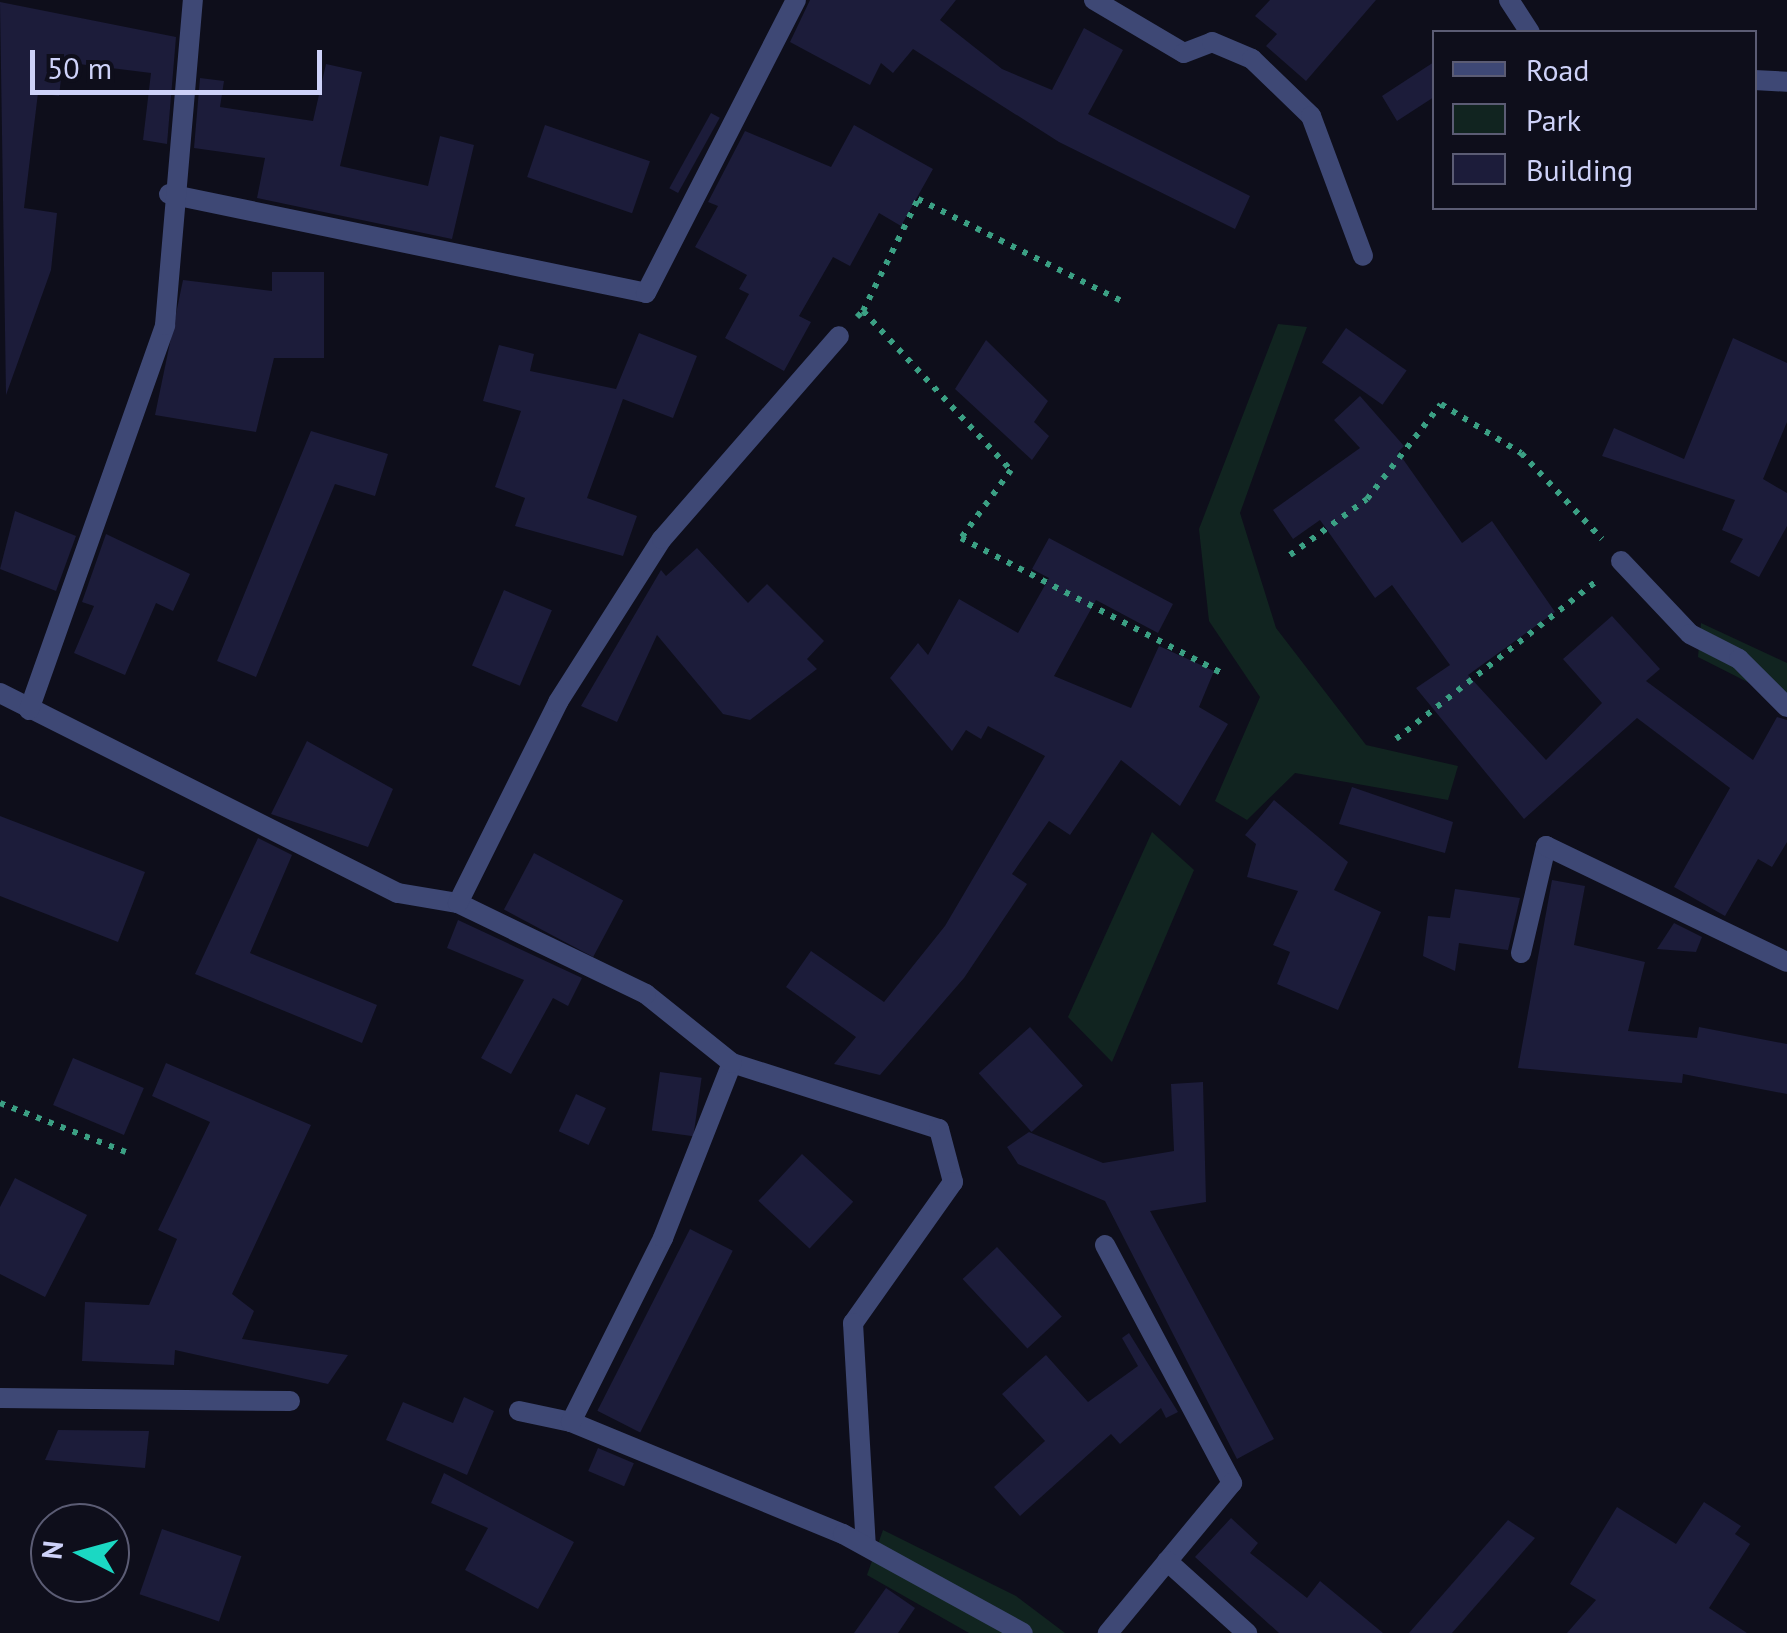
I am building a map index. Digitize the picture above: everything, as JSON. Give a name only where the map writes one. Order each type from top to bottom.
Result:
[{"type":"street","points":[[30,710],[166,326],[170,194],[192,0]]},
{"type":"street","points":[[170,194],[646,293],[796,0]]},
{"type":"street","points":[[1094,0],[1184,53],[1212,42],[1252,58],[1312,116],[1363,256]]},
{"type":"street","points":[[1509,0],[1529,30]]},
{"type":"street","points":[[1757,80],[1787,82]]},
{"type":"street","points":[[458,903],[558,702],[662,540],[839,336]]},
{"type":"street","points":[[1622,561],[1690,634],[1739,659],[1787,707]]},
{"type":"street","points":[[0,693],[398,893],[458,903],[646,994],[732,1063],[939,1129],[953,1182],[853,1323],[866,1546]]},
{"type":"street","points":[[1521,953],[1546,846],[1787,962]]},
{"type":"street","points":[[571,1422],[662,1238],[732,1063]]},
{"type":"street","points":[[1105,1245],[1232,1482],[1108,1633]]},
{"type":"street","points":[[0,1398],[290,1401]]},
{"type":"street","points":[[520,1411],[571,1422],[866,1546],[1023,1633]]},
{"type":"street","points":[[1168,1561],[1247,1633]]},
{"type":"path","points":[[839,336],[864,311],[918,199],[1122,300]]},
{"type":"path","points":[[864,311],[1011,470],[961,538],[1223,674]]},
{"type":"path","points":[[1290,555],[1368,499],[1441,404],[1521,452],[1622,561],[1396,739]]},
{"type":"path","points":[[0,1102],[126,1152]]},
{"type":"green space","points":[[1278,324],[1307,327],[1240,513],[1276,628],[1366,745],[1458,766],[1448,800],[1295,773],[1247,820],[1215,801],[1260,697],[1209,621],[1199,529]]},
{"type":"green space","points":[[1701,623],[1787,663],[1787,702],[1698,657]]},
{"type":"green space","points":[[1152,832],[1194,870],[1112,1062],[1068,1017]]},
{"type":"green space","points":[[883,1530],[1016,1596],[1065,1633],[969,1633],[867,1575]]},
{"type":"building","points":[[810,0],[956,0],[940,20],[1002,69],[1052,90],[1084,28],[1123,50],[1088,114],[1250,196],[1235,229],[1059,142],[913,49],[893,73],[881,63],[870,85],[790,42]]},
{"type":"building","points":[[1270,0],[1376,0],[1306,81],[1266,46],[1277,34],[1255,16]]},
{"type":"building","points":[[0,2],[176,37],[167,144],[143,140],[151,73],[63,62],[59,96],[38,93],[24,208],[57,213],[51,270],[6,395]]},
{"type":"building","points":[[1432,63],[1432,98],[1397,121],[1382,96]]},
{"type":"building","points":[[326,64],[362,72],[340,166],[428,186],[440,136],[474,145],[452,239],[257,198],[265,158],[194,148],[200,78],[224,81],[220,107],[313,121]]},
{"type":"building","points":[[711,113],[720,118],[678,193],[669,188]]},
{"type":"building","points":[[545,125],[650,161],[632,213],[527,177]]},
{"type":"building","points":[[854,125],[933,169],[901,226],[879,213],[850,266],[833,257],[799,316],[811,322],[784,371],[725,338],[749,294],[739,289],[747,275],[695,247],[718,206],[708,202],[745,131],[831,167]]},
{"type":"building","points":[[272,272],[324,272],[324,358],[274,358],[256,432],[155,415],[183,280],[272,291]]},
{"type":"building","points":[[1346,328],[1407,370],[1383,405],[1322,362]]},
{"type":"building","points":[[639,333],[697,356],[673,418],[623,399],[587,498],[637,516],[623,556],[515,526],[525,498],[495,487],[521,411],[483,401],[499,345],[534,354],[530,371],[616,389]]},
{"type":"building","points":[[1733,338],[1787,363],[1787,422],[1763,479],[1787,493],[1787,526],[1759,577],[1730,562],[1743,539],[1722,530],[1735,500],[1602,456],[1614,428],[1684,459]]},
{"type":"building","points":[[986,340],[1048,401],[1034,422],[1049,436],[1032,460],[955,389]]},
{"type":"building","points":[[1360,396],[1404,446],[1398,452],[1462,543],[1492,521],[1555,612],[1468,675],[1546,760],[1602,703],[1563,659],[1612,616],[1660,669],[1646,681],[1753,760],[1777,717],[1787,720],[1787,842],[1772,867],[1758,859],[1725,916],[1674,887],[1730,788],[1637,718],[1524,819],[1416,688],[1450,665],[1392,585],[1375,598],[1320,520],[1293,539],[1273,510],[1360,448],[1334,420]]},
{"type":"building","points":[[311,431],[388,454],[375,496],[335,484],[256,677],[217,661]]},
{"type":"building","points":[[15,511],[76,536],[56,591],[0,569]]},
{"type":"building","points":[[106,534],[190,574],[173,611],[156,603],[125,675],[74,653],[94,606],[82,602]]},
{"type":"building","points":[[1049,538],[1173,604],[1158,633],[1096,600],[1054,676],[1131,708],[1159,646],[1214,671],[1199,707],[1228,724],[1180,806],[1121,760],[1070,835],[1049,821],[1012,874],[1027,884],[964,978],[880,1075],[834,1064],[856,1037],[786,987],[811,951],[884,1002],[945,926],[1045,756],[988,726],[981,739],[966,730],[952,751],[890,678],[918,643],[928,655],[959,599],[1018,633],[1049,578],[1032,569]]},
{"type":"building","points":[[697,548],[748,603],[767,584],[824,641],[807,659],[817,669],[750,720],[723,714],[657,635],[617,722],[581,706],[661,570],[666,576]]},
{"type":"building","points":[[504,590],[552,610],[520,686],[472,665]]},
{"type":"building","points":[[307,741],[393,789],[368,847],[271,814]]},
{"type":"building","points":[[1352,787],[1453,822],[1445,853],[1339,824]]},
{"type":"building","points":[[1274,800],[1348,862],[1334,890],[1381,912],[1338,1010],[1277,984],[1290,952],[1273,945],[1298,891],[1247,877],[1256,844],[1245,835]]},
{"type":"building","points":[[0,816],[145,872],[118,942],[0,896]]},
{"type":"building","points":[[258,838],[292,855],[250,953],[377,1005],[362,1043],[195,974]]},
{"type":"building","points":[[534,853],[623,900],[593,957],[504,910]]},
{"type":"building","points":[[1552,880],[1585,886],[1574,945],[1645,962],[1628,1031],[1697,1038],[1699,1027],[1787,1044],[1787,1094],[1683,1074],[1682,1083],[1518,1068]]},
{"type":"building","points":[[1455,889],[1520,898],[1508,950],[1459,943],[1455,971],[1423,956],[1428,916],[1450,918]]},
{"type":"building","points":[[458,920],[582,978],[568,1006],[553,998],[511,1074],[481,1058],[524,980],[447,948]]},
{"type":"building","points":[[1674,923],[1702,937],[1696,952],[1657,949]]},
{"type":"building","points":[[1030,1027],[1083,1086],[1032,1132],[979,1073]]},
{"type":"building","points":[[73,1058],[144,1088],[124,1135],[53,1105]]},
{"type":"building","points":[[166,1063],[311,1125],[232,1294],[254,1311],[242,1339],[348,1355],[328,1384],[175,1350],[174,1365],[82,1361],[85,1302],[149,1305],[177,1239],[158,1230],[210,1122],[152,1096]]},
{"type":"building","points":[[660,1072],[702,1078],[693,1136],[652,1130]]},
{"type":"building","points":[[1203,1082],[1206,1202],[1150,1211],[1274,1439],[1237,1459],[1105,1201],[1018,1164],[1007,1147],[1029,1132],[1103,1163],[1174,1151],[1171,1084]]},
{"type":"building","points":[[576,1094],[606,1108],[589,1145],[559,1131]]},
{"type":"building","points":[[802,1154],[853,1202],[810,1249],[758,1201]]},
{"type":"building","points":[[15,1178],[87,1215],[45,1297],[0,1274],[0,1207]]},
{"type":"building","points":[[690,1229],[733,1251],[640,1433],[597,1411]]},
{"type":"building","points":[[997,1247],[1062,1316],[1027,1349],[963,1279]]},
{"type":"building","points":[[1129,1333],[1178,1412],[1166,1418],[1161,1408],[1120,1444],[1111,1434],[1020,1516],[994,1487],[1045,1441],[1002,1394],[1046,1355],[1088,1402],[1138,1366],[1122,1338]]},
{"type":"building","points":[[464,1397],[494,1411],[467,1475],[386,1440],[403,1402],[453,1423]]},
{"type":"building","points":[[58,1430],[149,1431],[145,1468],[45,1460]]},
{"type":"building","points":[[598,1448],[634,1463],[624,1486],[588,1471]]},
{"type":"building","points":[[444,1473],[574,1542],[538,1609],[465,1570],[488,1528],[431,1503]]},
{"type":"building","points":[[1704,1502],[1741,1526],[1735,1534],[1750,1544],[1709,1608],[1747,1633],[1567,1633],[1596,1600],[1570,1584],[1617,1507],[1676,1544]]},
{"type":"building","points":[[1231,1518],[1258,1543],[1250,1553],[1307,1598],[1320,1581],[1383,1633],[1279,1633],[1195,1557]]},
{"type":"building","points":[[1508,1520],[1535,1538],[1452,1633],[1409,1633]]},
{"type":"building","points":[[162,1529],[241,1556],[219,1622],[140,1594]]},
{"type":"building","points":[[886,1588],[915,1608],[898,1633],[854,1633]]}]
